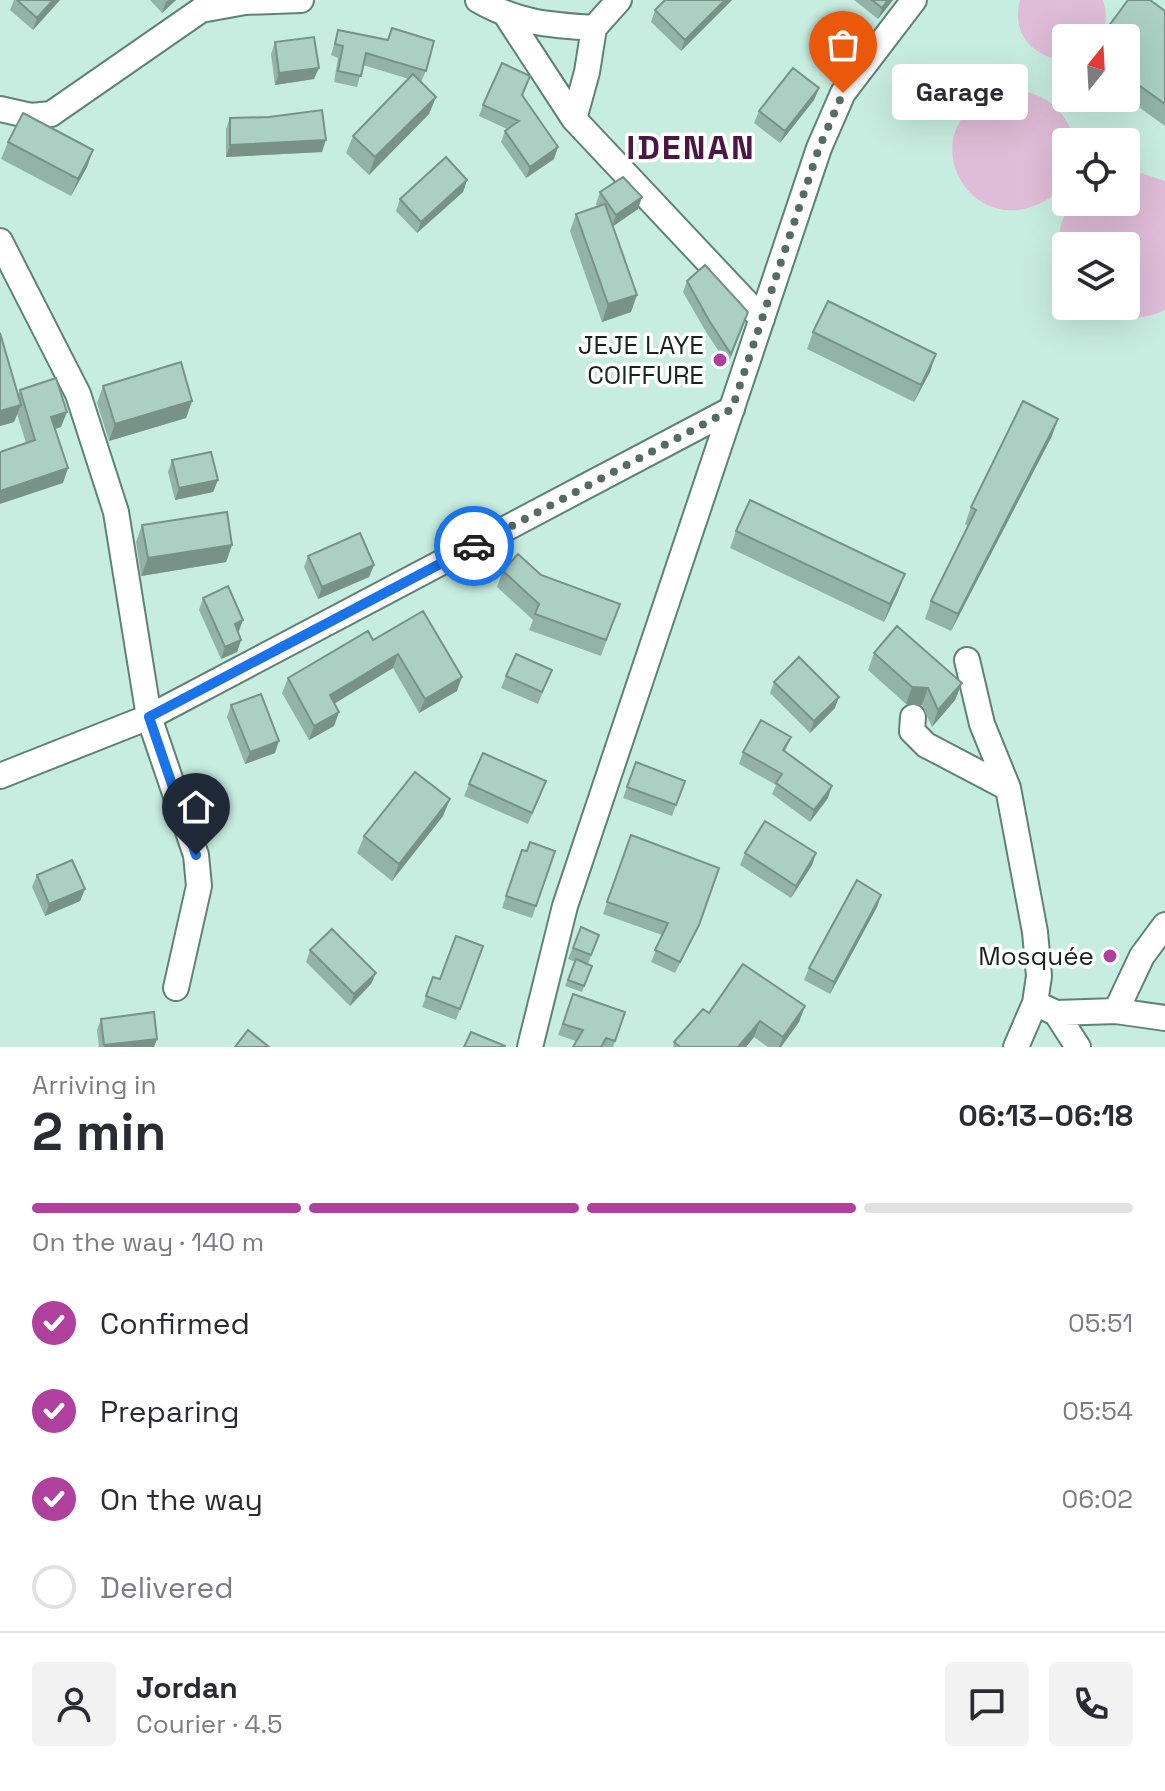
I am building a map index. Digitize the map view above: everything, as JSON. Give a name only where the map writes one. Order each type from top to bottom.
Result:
[{"type":"street","points":[[0,109],[31,116],[51,114],[201,10],[245,2],[301,0]]},
{"type":"street","points":[[478,0],[508,18],[542,25],[594,28]]},
{"type":"street","points":[[574,119],[587,72],[594,28],[619,0]]},
{"type":"street","points":[[530,1047],[565,906],[819,148],[843,93],[914,0]]},
{"type":"street","points":[[508,18],[574,119],[762,319]]},
{"type":"street","points":[[0,241],[78,394],[116,512],[149,717],[196,855],[199,886],[176,988]]},
{"type":"street","points":[[0,776],[149,717],[732,409]]},
{"type":"street","points":[[967,660],[982,724],[1008,788],[1035,932],[1045,1008],[1078,1047]]},
{"type":"street","points":[[913,717],[912,731],[926,745],[1008,788]]},
{"type":"street","points":[[1116,1011],[1142,956],[1165,925]]},
{"type":"street","points":[[1045,1008],[1116,1011],[1165,1018]]},
{"type":"street","points":[[1016,1047],[1045,1008]]},
{"type":"shaded area","points":[[1020,0],[1103,0],[1106,19],[1105,24],[1052,24],[1052,58],[1027,42],[1022,34],[1018,13]]},
{"type":"shaded area","points":[[1005,89],[1041,97],[1052,104],[1052,112],[1060,112],[1070,128],[1052,128],[1052,194],[1032,207],[1003,210],[979,200],[961,181],[953,156],[956,130],[972,107]]},
{"type":"shaded area","points":[[1140,173],[1165,181],[1165,310],[1140,317],[1140,232],[1060,232],[1064,216],[1140,216]]},
{"type":"building","points":[[17,0],[53,0],[37,18]]},
{"type":"building","points":[[665,0],[725,0],[685,40],[655,10]]},
{"type":"building","points":[[872,0],[888,0],[882,8]]},
{"type":"building","points":[[1128,0],[1150,0],[1165,11],[1165,104],[1140,86],[1140,24],[1110,24]]},
{"type":"building","points":[[392,28],[434,41],[426,71],[366,53],[361,76],[338,71],[343,46],[335,44],[338,30],[388,40]]},
{"type":"building","points":[[314,37],[319,68],[279,73],[275,42]]},
{"type":"building","points":[[502,63],[530,76],[522,95],[558,147],[530,167],[505,131],[519,121],[483,105]]},
{"type":"building","points":[[793,68],[819,88],[785,131],[759,111]]},
{"type":"building","points":[[413,74],[436,97],[375,157],[353,136]]},
{"type":"building","points":[[322,110],[326,140],[230,145],[230,118]]},
{"type":"building","points":[[23,113],[93,150],[78,179],[8,142]]},
{"type":"building","points":[[446,157],[467,180],[421,222],[400,199]]},
{"type":"building","points":[[623,177],[642,197],[616,215],[600,192]]},
{"type":"building","points":[[605,204],[637,295],[608,304],[576,214]]},
{"type":"building","points":[[705,265],[748,312],[731,354],[687,281]]},
{"type":"building","points":[[828,301],[936,354],[921,385],[813,332]]},
{"type":"building","points":[[0,333],[21,405],[0,411]]},
{"type":"building","points":[[181,362],[192,401],[115,424],[103,386]]},
{"type":"building","points":[[56,378],[67,412],[51,417],[68,468],[0,491],[0,452],[35,440],[20,390]]},
{"type":"building","points":[[1023,401],[1058,419],[958,614],[931,601],[976,510],[971,507]]},
{"type":"building","points":[[211,452],[218,480],[179,488],[172,460]]},
{"type":"building","points":[[750,500],[905,574],[890,604],[736,531]]},
{"type":"building","points":[[227,512],[232,545],[148,558],[142,525]]},
{"type":"building","points":[[360,533],[374,565],[322,587],[308,556]]},
{"type":"building","points":[[518,554],[541,575],[620,604],[606,640],[535,614],[539,604],[503,571]]},
{"type":"building","points":[[228,586],[243,620],[235,624],[241,640],[225,647],[203,598]]},
{"type":"building","points":[[423,611],[462,677],[425,699],[398,654],[330,695],[339,712],[314,726],[288,678],[368,631],[373,640]]},
{"type":"building","points":[[897,626],[962,683],[938,710],[928,688],[912,687],[874,653]]},
{"type":"building","points":[[516,654],[552,670],[542,692],[506,676]]},
{"type":"building","points":[[799,657],[839,697],[814,721],[774,682]]},
{"type":"building","points":[[261,694],[279,741],[250,752],[231,705]]},
{"type":"building","points":[[761,720],[791,737],[783,750],[832,786],[814,810],[776,783],[782,774],[743,752]]},
{"type":"building","points":[[483,753],[546,781],[532,813],[469,784]]},
{"type":"building","points":[[636,762],[685,781],[676,805],[627,787]]},
{"type":"building","points":[[415,772],[450,799],[399,864],[364,836]]},
{"type":"building","points":[[765,821],[816,853],[796,886],[745,853]]},
{"type":"building","points":[[631,835],[719,868],[699,925],[680,962],[655,950],[668,923],[607,902]]},
{"type":"building","points":[[530,842],[555,851],[536,906],[506,896],[522,850],[527,851]]},
{"type":"building","points":[[72,860],[85,889],[49,904],[37,875]]},
{"type":"building","points":[[857,880],[881,895],[834,982],[809,968]]},
{"type":"building","points":[[581,927],[599,935],[591,955],[573,948]]},
{"type":"building","points":[[332,929],[376,973],[354,994],[310,950]]},
{"type":"building","points":[[456,936],[483,946],[460,1009],[426,996],[433,977],[440,979]]},
{"type":"building","points":[[576,959],[592,966],[584,986],[568,980]]},
{"type":"building","points":[[743,964],[805,1006],[783,1037],[760,1021],[738,1047],[680,1047],[674,1042],[703,1009],[709,1013]]},
{"type":"building","points":[[573,994],[625,1012],[615,1041],[606,1038],[601,1047],[573,1047],[583,1030],[563,1024]]},
{"type":"building","points":[[154,1012],[157,1039],[104,1045],[101,1019]]},
{"type":"building","points":[[248,1030],[269,1047],[235,1047]]},
{"type":"building","points":[[471,1032],[505,1046],[505,1047],[464,1047]]},
{"type":"way so far","points":[[474,546],[732,409],[819,148],[843,93]]},
{"type":"place","name":"Garage","points":[[843,93]]},
{"type":"place","name":"JEJE LAYE COIFFURE","points":[[720,360]]},
{"type":"place","name":"Mosquée","points":[[1110,956]]},
{"type":"district","name":"IDENAN","points":[[691,147]]},
{"type":"route","points":[[196,855],[183,809],[149,717],[474,546]]}]
